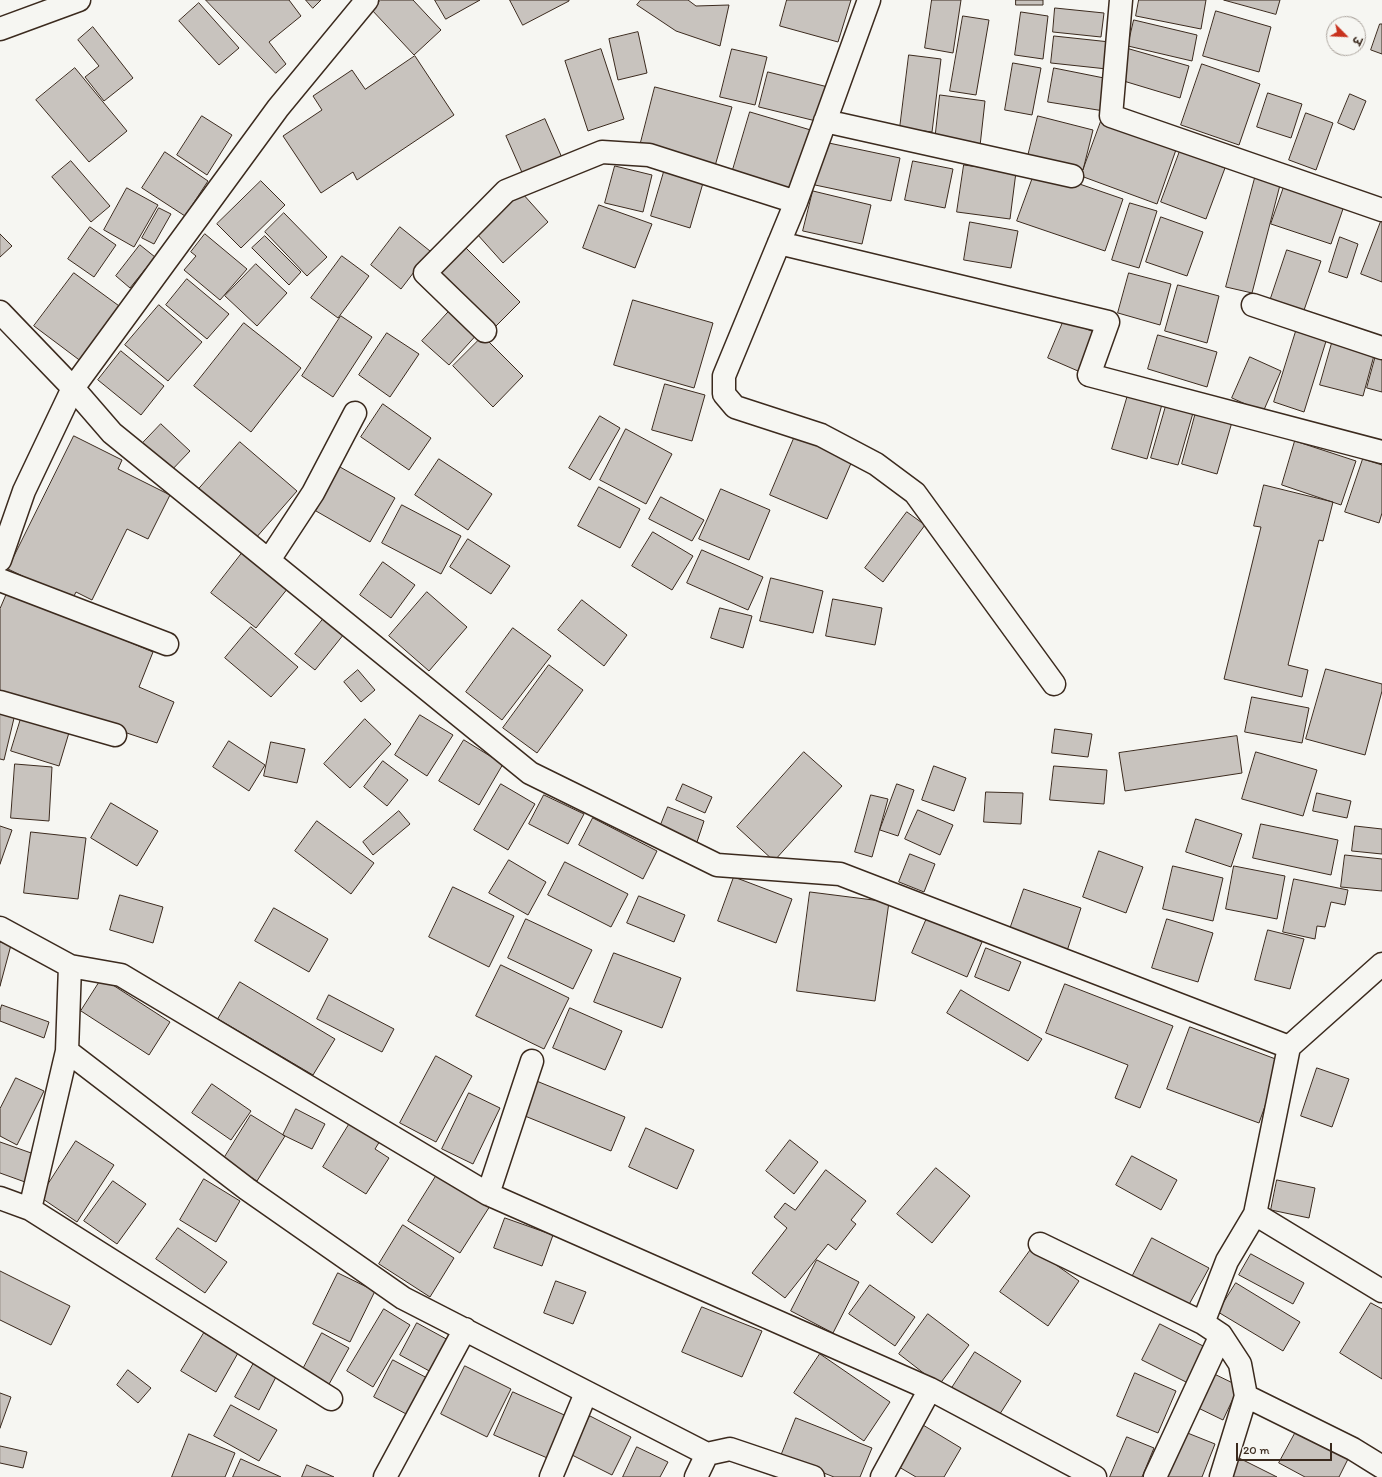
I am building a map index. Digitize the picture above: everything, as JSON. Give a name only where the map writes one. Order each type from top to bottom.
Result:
[{"type":"street","points":[[0,29],[79,0]]},
{"type":"street","points":[[0,560],[24,491],[72,388],[278,108],[367,0]]},
{"type":"street","points":[[869,0],[796,202],[724,376],[724,394],[735,407],[821,435],[876,464],[915,493],[1054,684]]},
{"type":"street","points":[[1121,0],[1111,116],[1382,210]]},
{"type":"street","points":[[825,121],[1072,176]]},
{"type":"street","points":[[485,331],[425,273],[506,191],[602,152],[649,155],[796,202]]},
{"type":"street","points":[[779,243],[1108,322],[1089,374],[1382,452]]},
{"type":"street","points":[[1253,305],[1382,348]]},
{"type":"street","points":[[0,312],[72,388],[112,433],[530,773],[717,865],[840,874],[1289,1047]]},
{"type":"street","points":[[269,560],[313,493],[355,413]]},
{"type":"street","points":[[0,580],[167,644]]},
{"type":"street","points":[[0,702],[115,735]]},
{"type":"street","points":[[0,928],[70,966],[121,974],[488,1194],[930,1389],[1095,1477]]},
{"type":"street","points":[[1203,1323],[1227,1261],[1255,1214],[1289,1047],[1382,964]]},
{"type":"street","points":[[30,1209],[67,1051],[70,966]]},
{"type":"street","points":[[67,1051],[247,1189],[396,1293],[586,1393],[707,1454],[730,1449],[814,1477]]},
{"type":"street","points":[[488,1194],[532,1061]]},
{"type":"street","points":[[0,1198],[30,1209],[331,1399]]},
{"type":"street","points":[[1255,1214],[1380,1285]]},
{"type":"street","points":[[1040,1244],[1203,1323],[1221,1336],[1240,1364],[1246,1396],[1221,1477]]},
{"type":"street","points":[[386,1477],[465,1329]]},
{"type":"street","points":[[1155,1477],[1221,1336]]},
{"type":"street","points":[[882,1477],[930,1389]]},
{"type":"street","points":[[551,1477],[586,1393]]},
{"type":"street","points":[[1246,1396],[1353,1449],[1382,1467]]},
{"type":"street","points":[[696,1477],[707,1454]]},
{"type":"building","points":[[206,0],[289,0],[301,16],[269,42],[286,64],[276,73]]},
{"type":"building","points":[[306,0],[321,0],[313,8]]},
{"type":"building","points":[[381,0],[413,0],[441,30],[414,55],[371,9]]},
{"type":"building","points":[[435,0],[480,0],[446,19]]},
{"type":"building","points":[[510,0],[569,0],[569,1],[523,25]]},
{"type":"building","points":[[641,0],[688,0],[696,6],[729,5],[720,46],[676,31],[637,5]]},
{"type":"building","points":[[787,0],[851,0],[838,42],[780,26]]},
{"type":"building","points":[[932,0],[961,0],[953,53],[925,48]]},
{"type":"building","points":[[1016,0],[1043,0],[1043,5],[1016,5]]},
{"type":"building","points":[[1139,0],[1206,0],[1201,29],[1136,16]]},
{"type":"building","points":[[1224,0],[1280,0],[1276,14]]},
{"type":"building","points":[[199,3],[239,48],[219,65],[179,21]]},
{"type":"building","points":[[1055,8],[1104,13],[1101,37],[1053,32]]},
{"type":"building","points":[[1216,11],[1271,27],[1259,72],[1203,56]]},
{"type":"building","points":[[1021,12],[1048,16],[1043,59],[1015,55]]},
{"type":"building","points":[[963,16],[989,20],[976,95],[950,91]]},
{"type":"building","points":[[1134,20],[1197,35],[1192,61],[1128,46]]},
{"type":"building","points":[[1380,24],[1382,24],[1382,54],[1371,50]]},
{"type":"building","points":[[93,27],[133,78],[104,101],[85,77],[99,66],[78,40]]},
{"type":"building","points":[[638,32],[647,73],[618,80],[609,39]]},
{"type":"building","points":[[1054,36],[1110,42],[1107,69],[1051,63]]},
{"type":"building","points":[[1126,48],[1189,66],[1180,98],[1117,79]]},
{"type":"building","points":[[601,49],[624,119],[588,131],[565,61]]},
{"type":"building","points":[[732,49],[767,57],[755,105],[720,97]]},
{"type":"building","points":[[909,55],[941,59],[932,132],[900,128]]},
{"type":"building","points":[[415,56],[454,115],[357,180],[353,172],[321,193],[283,136],[322,110],[313,96],[352,70],[365,89]]},
{"type":"building","points":[[1013,63],[1041,68],[1032,115],[1005,110]]},
{"type":"building","points":[[1202,64],[1260,84],[1239,145],[1181,125]]},
{"type":"building","points":[[75,68],[127,131],[89,162],[36,100]]},
{"type":"building","points":[[1054,68],[1109,79],[1104,111],[1048,102]]},
{"type":"building","points":[[768,72],[828,87],[820,122],[759,107]]},
{"type":"building","points":[[655,87],[732,107],[715,166],[640,146]]},
{"type":"building","points":[[1268,93],[1302,104],[1291,138],[1257,127]]},
{"type":"building","points":[[1350,94],[1366,101],[1354,130],[1338,123]]},
{"type":"building","points":[[940,95],[985,101],[980,146],[935,141]]},
{"type":"building","points":[[750,112],[814,131],[795,192],[732,173]]},
{"type":"building","points":[[1306,113],[1333,123],[1316,170],[1289,160]]},
{"type":"building","points":[[202,116],[232,135],[207,175],[177,155]]},
{"type":"building","points":[[1038,116],[1093,130],[1083,170],[1028,156]]},
{"type":"building","points":[[1103,116],[1178,144],[1157,204],[1081,176]]},
{"type":"building","points":[[545,119],[563,160],[524,177],[506,136]]},
{"type":"building","points":[[824,142],[900,158],[891,201],[815,185]]},
{"type":"building","points":[[1180,151],[1225,168],[1206,219],[1161,202]]},
{"type":"building","points":[[165,152],[208,181],[185,216],[142,188]]},
{"type":"building","points":[[71,161],[110,206],[91,222],[52,177]]},
{"type":"building","points":[[913,161],[953,169],[945,208],[905,200]]},
{"type":"building","points":[[666,165],[705,176],[690,228],[651,216]]},
{"type":"building","points":[[964,165],[1016,172],[1010,219],[957,212]]},
{"type":"building","points":[[615,166],[652,175],[643,212],[605,203]]},
{"type":"building","points":[[1036,169],[1123,199],[1105,251],[1017,221]]},
{"type":"building","points":[[1255,178],[1280,185],[1252,293],[1226,287]]},
{"type":"building","points":[[261,181],[285,205],[241,248],[217,224]]},
{"type":"building","points":[[1285,184],[1345,203],[1331,244],[1271,224]]},
{"type":"building","points":[[127,188],[158,205],[134,247],[104,230]]},
{"type":"building","points":[[813,191],[871,205],[862,244],[803,231]]},
{"type":"building","points":[[522,193],[548,222],[503,263],[477,234]]},
{"type":"building","points":[[1130,203],[1157,211],[1139,268],[1112,260]]},
{"type":"building","points":[[599,205],[652,224],[635,268],[583,248]]},
{"type":"building","points":[[159,208],[171,214],[154,244],[142,238]]},
{"type":"building","points":[[284,213],[327,257],[307,276],[265,232]]},
{"type":"building","points":[[1161,217],[1203,232],[1187,276],[1146,262]]},
{"type":"building","points":[[1382,218],[1382,282],[1361,274]]},
{"type":"building","points":[[970,222],[1018,231],[1011,268],[964,260]]},
{"type":"building","points":[[90,227],[116,245],[94,277],[68,259]]},
{"type":"building","points":[[400,227],[430,251],[401,289],[371,265]]},
{"type":"building","points":[[0,234],[12,246],[0,257]]},
{"type":"building","points":[[205,234],[247,269],[220,300],[184,270],[196,256],[191,252]]},
{"type":"building","points":[[265,236],[301,272],[289,285],[252,248]]},
{"type":"building","points":[[1340,237],[1358,244],[1347,278],[1329,272]]},
{"type":"building","points":[[140,245],[155,257],[130,288],[116,276]]},
{"type":"building","points":[[463,245],[520,302],[492,330],[435,273]]},
{"type":"building","points":[[1287,250],[1321,261],[1302,316],[1269,304]]},
{"type":"building","points":[[342,256],[369,276],[338,318],[311,298]]},
{"type":"building","points":[[256,264],[287,293],[257,326],[225,296]]},
{"type":"building","points":[[74,273],[126,311],[86,365],[34,326]]},
{"type":"building","points":[[1129,273],[1171,284],[1160,325],[1118,313]]},
{"type":"building","points":[[187,279],[229,314],[207,339],[166,305]]},
{"type":"building","points":[[1178,285],[1219,296],[1207,343],[1165,331]]},
{"type":"building","points":[[633,300],[713,323],[694,388],[614,365]]},
{"type":"building","points":[[159,305],[202,342],[168,381],[125,345]]},
{"type":"building","points":[[453,307],[480,331],[449,365],[422,341]]},
{"type":"building","points":[[341,316],[372,337],[333,397],[302,376]]},
{"type":"building","points":[[1064,320],[1094,332],[1078,371],[1048,358]]},
{"type":"building","points":[[244,323],[301,368],[251,432],[194,386]]},
{"type":"building","points":[[1297,328],[1327,338],[1304,412],[1274,402]]},
{"type":"building","points":[[387,333],[419,354],[390,397],[359,375]]},
{"type":"building","points":[[1158,335],[1217,352],[1207,387],[1148,369]]},
{"type":"building","points":[[483,336],[523,376],[493,407],[453,366]]},
{"type":"building","points":[[1334,336],[1376,348],[1363,396],[1320,385]]},
{"type":"building","points":[[121,351],[164,386],[141,415],[98,380]]},
{"type":"building","points":[[1376,355],[1382,357],[1382,392],[1367,388]]},
{"type":"building","points":[[1250,357],[1281,371],[1263,412],[1232,398]]},
{"type":"building","points":[[665,384],[705,395],[692,441],[652,430]]},
{"type":"building","points":[[1130,388],[1164,397],[1147,459],[1112,449]]},
{"type":"building","points":[[1168,399],[1195,406],[1178,465],[1151,458]]},
{"type":"building","points":[[383,404],[431,438],[409,470],[361,437]]},
{"type":"building","points":[[1196,412],[1232,422],[1217,474],[1182,464]]},
{"type":"building","points":[[600,416],[620,428],[590,480],[569,468]]},
{"type":"building","points":[[161,424],[190,451],[168,474],[139,447]]},
{"type":"building","points":[[626,429],[672,454],[646,504],[600,480]]},
{"type":"building","points":[[74,436],[122,460],[118,469],[170,495],[148,539],[127,529],[92,600],[76,592],[72,600],[8,569]]},
{"type":"building","points":[[795,436],[852,461],[827,519],[770,495]]},
{"type":"building","points":[[1295,441],[1356,461],[1341,505],[1282,485]]},
{"type":"building","points":[[240,442],[297,491],[255,539],[198,490]]},
{"type":"building","points":[[439,459],[492,494],[468,530],[415,495]]},
{"type":"building","points":[[1363,459],[1382,465],[1382,513],[1379,523],[1345,512]]},
{"type":"building","points":[[340,467],[395,498],[370,542],[316,511]]},
{"type":"building","points":[[1264,485],[1333,502],[1323,541],[1319,540],[1288,665],[1308,670],[1302,697],[1224,679],[1261,527],[1254,526]]},
{"type":"building","points":[[599,487],[640,509],[620,548],[578,526]]},
{"type":"building","points":[[721,489],[770,510],[749,560],[699,539]]},
{"type":"building","points":[[661,497],[704,520],[692,541],[649,519]]},
{"type":"building","points":[[402,505],[461,536],[441,574],[382,543]]},
{"type":"building","points":[[907,512],[925,525],[883,582],[865,568]]},
{"type":"building","points":[[653,532],[693,556],[672,590],[632,566]]},
{"type":"building","points":[[468,539],[510,566],[491,594],[450,567]]},
{"type":"building","points":[[246,548],[292,583],[256,628],[211,593]]},
{"type":"building","points":[[702,550],[763,577],[748,610],[687,583]]},
{"type":"building","points":[[383,562],[415,585],[391,618],[360,595]]},
{"type":"building","points":[[771,578],[823,591],[813,633],[760,621]]},
{"type":"building","points":[[8,591],[153,652],[139,687],[174,702],[157,743],[0,691],[0,609]]},
{"type":"building","points":[[427,592],[467,627],[429,671],[389,636]]},
{"type":"building","points":[[833,599],[882,608],[875,645],[826,636]]},
{"type":"building","points":[[582,600],[627,635],[604,666],[558,630]]},
{"type":"building","points":[[720,608],[752,616],[743,648],[711,638]]},
{"type":"building","points":[[324,618],[344,634],[315,670],[295,654]]},
{"type":"building","points":[[251,627],[298,667],[271,697],[225,658]]},
{"type":"building","points":[[513,628],[551,656],[502,720],[466,692]]},
{"type":"building","points":[[549,665],[583,690],[537,753],[503,728]]},
{"type":"building","points":[[1326,669],[1382,684],[1382,691],[1365,755],[1306,739]]},
{"type":"building","points":[[358,670],[375,690],[361,702],[344,682]]},
{"type":"building","points":[[1252,697],[1309,708],[1302,743],[1245,732]]},
{"type":"building","points":[[0,711],[15,714],[4,760],[0,759]]},
{"type":"building","points":[[23,712],[71,726],[59,766],[11,751]]},
{"type":"building","points":[[420,715],[453,735],[427,776],[395,755]]},
{"type":"building","points":[[365,719],[391,744],[350,788],[324,764]]},
{"type":"building","points":[[1055,729],[1092,734],[1088,757],[1052,753]]},
{"type":"building","points":[[1237,736],[1242,773],[1125,791],[1119,753]]},
{"type":"building","points":[[464,740],[503,764],[479,805],[439,781]]},
{"type":"building","points":[[229,741],[265,765],[249,791],[213,767]]},
{"type":"building","points":[[271,742],[305,749],[297,783],[264,776]]},
{"type":"building","points":[[804,752],[842,786],[774,861],[737,827]]},
{"type":"building","points":[[1256,752],[1317,770],[1303,816],[1242,799]]},
{"type":"building","points":[[383,761],[408,780],[387,806],[364,787]]},
{"type":"building","points":[[15,764],[52,767],[49,821],[11,818]]},
{"type":"building","points":[[934,766],[966,778],[954,811],[922,800]]},
{"type":"building","points":[[1054,766],[1107,770],[1104,804],[1050,800]]},
{"type":"building","points":[[501,784],[535,804],[508,850],[474,830]]},
{"type":"building","points":[[683,784],[712,797],[705,813],[676,800]]},
{"type":"building","points":[[897,784],[914,790],[898,836],[880,830]]},
{"type":"building","points":[[986,792],[1023,793],[1021,824],[984,822]]},
{"type":"building","points":[[1317,793],[1351,801],[1347,818],[1313,811]]},
{"type":"building","points":[[544,795],[584,814],[568,844],[529,824]]},
{"type":"building","points":[[871,795],[888,799],[872,857],[855,852]]},
{"type":"building","points":[[111,803],[158,831],[137,866],[91,838]]},
{"type":"building","points":[[668,807],[704,821],[697,842],[660,827]]},
{"type":"building","points":[[918,810],[953,825],[940,855],[905,839]]},
{"type":"building","points":[[399,811],[410,824],[373,855],[363,842]]},
{"type":"building","points":[[593,818],[657,851],[643,879],[579,845]]},
{"type":"building","points":[[1196,819],[1242,834],[1231,867],[1186,852]]},
{"type":"building","points":[[317,821],[374,863],[351,894],[295,851]]},
{"type":"building","points":[[1261,824],[1338,840],[1331,875],[1253,858]]},
{"type":"building","points":[[0,826],[12,830],[0,864]]},
{"type":"building","points":[[1355,826],[1382,829],[1382,854],[1352,851]]},
{"type":"building","points":[[31,832],[86,838],[78,899],[24,893]]},
{"type":"building","points":[[1099,851],[1143,867],[1126,913],[1083,897]]},
{"type":"building","points":[[910,854],[935,864],[924,892],[899,882]]},
{"type":"building","points":[[1345,855],[1382,859],[1382,891],[1341,887]]},
{"type":"building","points":[[509,860],[546,882],[528,915],[489,893]]},
{"type":"building","points":[[565,862],[628,894],[611,927],[548,895]]},
{"type":"building","points":[[1173,866],[1223,878],[1213,921],[1163,909]]},
{"type":"building","points":[[1234,866],[1285,876],[1277,919],[1226,909]]},
{"type":"building","points":[[734,877],[792,899],[776,943],[718,921]]},
{"type":"building","points":[[1294,879],[1348,890],[1345,905],[1331,902],[1325,927],[1317,926],[1315,939],[1283,932]]},
{"type":"building","points":[[453,887],[514,916],[489,967],[429,937]]},
{"type":"building","points":[[1024,889],[1081,908],[1067,951],[1009,932]]},
{"type":"building","points":[[810,892],[889,902],[875,1001],[797,991]]},
{"type":"building","points":[[120,895],[163,907],[153,943],[110,930]]},
{"type":"building","points":[[639,896],[685,915],[674,942],[627,923]]},
{"type":"building","points":[[274,908],[328,939],[309,972],[255,941]]},
{"type":"building","points":[[927,918],[982,942],[967,977],[912,953]]},
{"type":"building","points":[[526,919],[592,950],[573,989],[508,958]]},
{"type":"building","points":[[1167,919],[1213,933],[1198,982],[1152,968]]},
{"type":"building","points":[[1268,930],[1304,939],[1290,989],[1255,980]]},
{"type":"building","points":[[0,942],[11,945],[0,986]]},
{"type":"building","points":[[986,948],[1021,962],[1009,991],[975,977]]},
{"type":"building","points":[[614,953],[681,978],[662,1028],[594,1002]]},
{"type":"building","points":[[501,965],[569,998],[544,1049],[476,1016]]},
{"type":"building","points":[[102,978],[170,1022],[149,1055],[81,1011]]},
{"type":"building","points":[[240,982],[335,1039],[313,1075],[218,1019]]},
{"type":"building","points":[[1065,984],[1173,1026],[1140,1108],[1115,1098],[1128,1065],[1046,1033]]},
{"type":"building","points":[[961,990],[1042,1039],[1028,1061],[947,1013]]},
{"type":"building","points":[[329,995],[394,1029],[382,1052],[317,1019]]},
{"type":"building","points":[[2,1005],[49,1022],[44,1038],[0,1021],[0,1011]]},
{"type":"building","points":[[570,1008],[622,1031],[605,1070],[553,1048]]},
{"type":"building","points":[[1190,1027],[1281,1061],[1259,1123],[1167,1089]]},
{"type":"building","points":[[436,1056],[472,1076],[436,1142],[400,1123]]},
{"type":"building","points":[[1317,1068],[1349,1079],[1332,1127],[1301,1116]]},
{"type":"building","points":[[16,1078],[44,1091],[17,1145],[0,1136],[0,1109]]},
{"type":"building","points":[[534,1080],[625,1117],[611,1151],[520,1114]]},
{"type":"building","points":[[212,1084],[251,1111],[231,1140],[192,1113]]},
{"type":"building","points":[[469,1093],[500,1108],[473,1164],[442,1149]]},
{"type":"building","points":[[296,1109],[325,1124],[312,1149],[283,1135]]},
{"type":"building","points":[[251,1115],[285,1136],[257,1181],[223,1160]]},
{"type":"building","points":[[353,1118],[383,1136],[375,1149],[389,1158],[366,1194],[323,1167]]},
{"type":"building","points":[[646,1128],[694,1150],[677,1189],[629,1167]]},
{"type":"building","points":[[790,1140],[818,1162],[794,1194],[766,1171]]},
{"type":"building","points":[[76,1141],[114,1165],[77,1222],[40,1197]]},
{"type":"building","points":[[0,1142],[34,1154],[25,1182],[0,1173]]},
{"type":"building","points":[[1132,1156],[1177,1180],[1161,1210],[1116,1185]]},
{"type":"building","points":[[936,1168],[970,1196],[932,1243],[897,1214]]},
{"type":"building","points":[[826,1170],[866,1201],[851,1220],[856,1224],[836,1250],[828,1244],[785,1298],[752,1273],[787,1228],[774,1217],[785,1203],[795,1210]]},
{"type":"building","points":[[438,1173],[490,1206],[460,1253],[408,1221]]},
{"type":"building","points":[[204,1179],[240,1201],[216,1242],[180,1220]]},
{"type":"building","points":[[1277,1180],[1315,1188],[1309,1218],[1271,1210]]},
{"type":"building","points":[[113,1181],[146,1204],[117,1244],[84,1221]]},
{"type":"building","points":[[505,1218],[553,1235],[542,1266],[494,1248]]},
{"type":"building","points":[[403,1225],[454,1258],[430,1297],[379,1264]]},
{"type":"building","points":[[178,1228],[227,1262],[205,1293],[156,1259]]},
{"type":"building","points":[[1152,1238],[1209,1268],[1186,1310],[1130,1281]]},
{"type":"building","points":[[1032,1248],[1079,1281],[1048,1326],[1000,1292]]},
{"type":"building","points":[[1251,1254],[1304,1283],[1293,1304],[1239,1275]]},
{"type":"building","points":[[817,1260],[859,1282],[833,1333],[791,1311]]},
{"type":"building","points":[[0,1271],[70,1306],[51,1345],[0,1320]]},
{"type":"building","points":[[338,1273],[375,1291],[350,1342],[313,1324]]},
{"type":"building","points":[[556,1281],[586,1292],[573,1324],[544,1313]]},
{"type":"building","points":[[1236,1283],[1300,1322],[1283,1351],[1218,1312]]},
{"type":"building","points":[[870,1285],[915,1317],[895,1346],[849,1314]]},
{"type":"building","points":[[1371,1303],[1382,1309],[1382,1379],[1340,1353]]},
{"type":"building","points":[[702,1307],[762,1331],[742,1377],[682,1352]]},
{"type":"building","points":[[384,1309],[410,1325],[373,1387],[347,1371]]},
{"type":"building","points":[[928,1314],[969,1345],[939,1385],[899,1354]]},
{"type":"building","points":[[417,1323],[450,1341],[433,1373],[400,1355]]},
{"type":"building","points":[[1160,1324],[1207,1348],[1190,1384],[1142,1360]]},
{"type":"building","points":[[204,1333],[238,1353],[216,1392],[181,1371]]},
{"type":"building","points":[[322,1333],[349,1348],[328,1386],[302,1371]]},
{"type":"building","points":[[975,1352],[1021,1381],[996,1420],[950,1391]]},
{"type":"building","points":[[820,1354],[890,1402],[864,1441],[794,1393]]},
{"type":"building","points":[[393,1360],[429,1379],[410,1416],[374,1397]]},
{"type":"building","points":[[255,1361],[278,1373],[259,1410],[235,1397]]},
{"type":"building","points":[[465,1366],[511,1389],[487,1437],[441,1414]]},
{"type":"building","points":[[128,1370],[151,1388],[138,1403],[117,1385]]},
{"type":"building","points":[[1208,1371],[1239,1386],[1223,1420],[1192,1405]]},
{"type":"building","points":[[1135,1373],[1176,1391],[1158,1433],[1117,1416]]},
{"type":"building","points":[[513,1392],[571,1418],[552,1460],[494,1435]]},
{"type":"building","points":[[0,1393],[11,1397],[0,1428]]},
{"type":"building","points":[[231,1405],[277,1430],[259,1461],[214,1436]]},
{"type":"building","points":[[590,1416],[631,1437],[612,1475],[570,1454]]},
{"type":"building","points":[[796,1418],[872,1448],[860,1477],[834,1477],[781,1456]]},
{"type":"building","points":[[918,1422],[961,1448],[944,1477],[916,1477],[894,1464]]},
{"type":"building","points":[[1299,1426],[1351,1453],[1339,1477],[1305,1477],[1279,1463]]},
{"type":"building","points":[[1180,1430],[1215,1444],[1202,1477],[1161,1477]]},
{"type":"building","points":[[189,1434],[235,1453],[225,1477],[172,1477]]},
{"type":"building","points":[[1127,1437],[1154,1448],[1142,1477],[1110,1477]]},
{"type":"building","points":[[0,1446],[27,1452],[23,1468],[0,1463]]},
{"type":"building","points":[[637,1447],[668,1462],[660,1477],[623,1477]]},
{"type":"building","points":[[1237,1457],[1277,1477],[1226,1477]]},
{"type":"building","points":[[241,1459],[281,1477],[233,1477]]},
{"type":"building","points":[[307,1465],[334,1477],[302,1477]]}]
